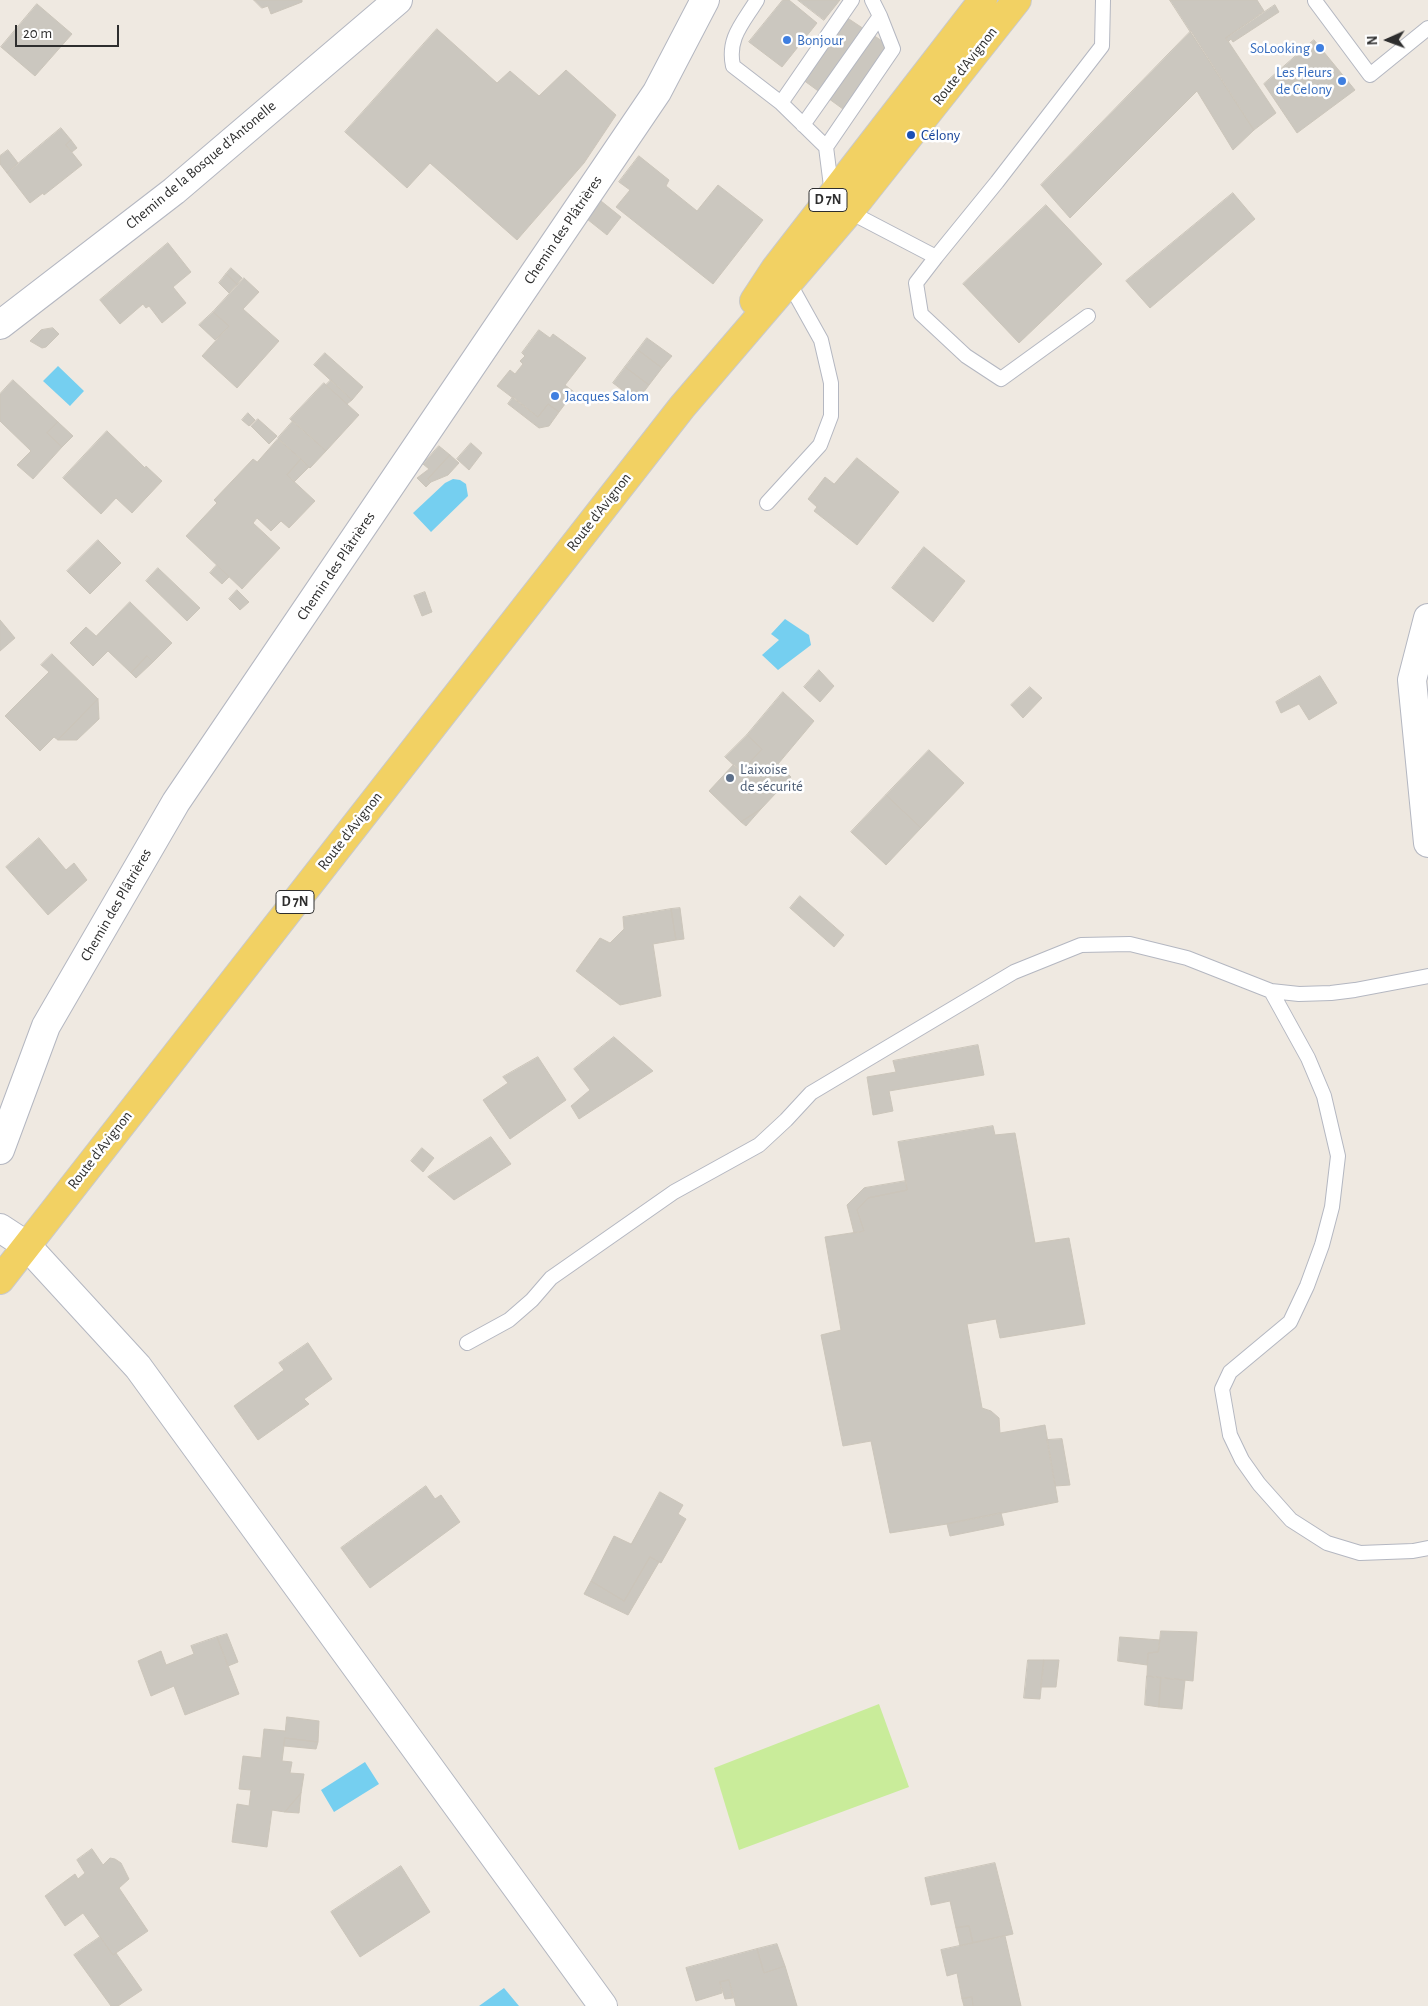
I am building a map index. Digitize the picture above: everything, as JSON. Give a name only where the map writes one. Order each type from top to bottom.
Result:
[{"type":"main road","name":"Route d'Avignon","points":[[840,204],[983,0]]},
{"type":"main road","name":"Route d'Avignon","points":[[0,1280],[682,407],[782,276],[840,204],[1016,0]]},
{"type":"street","name":"Chemin de la Bosque d'Antonelle","points":[[0,325],[174,191],[398,0]]},
{"type":"street","name":"Chemin des Plâtrières","points":[[0,1150],[46,1026],[176,802],[656,92],[705,0]]},
{"type":"street","points":[[1428,618],[1412,680],[1428,844]]},
{"type":"street","points":[[0,1228],[26,1246],[138,1367],[603,2006]]},
{"type":"lane","points":[[757,0],[733,40],[730,53],[733,66],[781,103],[826,147],[840,204],[936,257]]},
{"type":"lane","points":[[781,103],[852,0]]},
{"type":"lane","points":[[826,147],[893,49],[872,0]]},
{"type":"lane","points":[[1088,316],[1001,380],[966,356],[922,314],[916,283],[1102,46],[1103,0]]},
{"type":"lane","points":[[1315,1],[1370,75],[1428,28]]},
{"type":"lane","points":[[803,125],[880,16]]},
{"type":"lane","points":[[767,503],[820,445],[831,416],[831,383],[821,340],[782,276]]},
{"type":"lane","points":[[467,1343],[509,1320],[532,1300],[551,1278],[674,1192],[759,1145],[786,1120],[810,1093],[1014,972],[1080,946],[1130,944],[1187,958],[1271,991],[1299,994],[1331,993],[1428,976]]},
{"type":"lane","points":[[1271,991],[1308,1058],[1324,1096],[1338,1156],[1332,1207],[1322,1245],[1307,1286],[1290,1322],[1230,1372],[1222,1389],[1230,1436],[1242,1460],[1291,1520],[1327,1543],[1360,1553],[1413,1551],[1428,1548]]},
{"type":"green space","points":[[879,1704],[909,1787],[739,1850],[714,1768]]},
{"type":"water","points":[[58,366],[84,391],[70,406],[43,381]]},
{"type":"water","points":[[453,479],[460,480],[466,484],[468,496],[431,532],[413,513],[445,483]]},
{"type":"water","points":[[785,619],[809,635],[811,645],[778,670],[762,655],[779,640],[771,634]]},
{"type":"water","points":[[365,1762],[379,1784],[334,1812],[321,1790]]},
{"type":"water","points":[[504,1988],[519,2006],[479,2006]]},
{"type":"building","points":[[254,0],[302,0],[302,2],[271,14],[268,6],[262,8]]},
{"type":"building","points":[[783,0],[789,0],[817,23],[782,67],[749,42]]},
{"type":"building","points":[[798,0],[840,0],[824,20]]},
{"type":"building","points":[[1170,0],[1257,0],[1264,11],[1226,38],[1276,113],[1254,130]]},
{"type":"building","points":[[37,4],[72,34],[35,76],[1,47]]},
{"type":"building","points":[[1275,5],[1279,12],[1233,42],[1231,39],[1228,42],[1226,38]]},
{"type":"building","points":[[843,15],[894,49],[847,112],[795,74]]},
{"type":"building","points":[[437,29],[497,83],[510,71],[539,96],[566,70],[616,115],[584,163],[517,240],[430,163],[407,188],[345,132]]},
{"type":"building","points":[[1191,31],[1254,130],[1233,150],[1197,91],[1070,218],[1041,185]]},
{"type":"building","points":[[1314,40],[1355,90],[1297,133],[1264,84]]},
{"type":"building","points":[[61,128],[71,140],[66,145],[82,165],[44,195],[43,193],[30,203],[7,173]]},
{"type":"building","points":[[71,140],[77,148],[72,152],[66,145]]},
{"type":"building","points":[[8,150],[18,163],[7,173],[0,164],[0,156]]},
{"type":"building","points":[[639,156],[669,180],[666,186],[697,211],[718,185],[763,220],[713,284],[616,207],[630,190],[619,182]]},
{"type":"building","points":[[1233,193],[1255,219],[1150,308],[1126,281]]},
{"type":"building","points":[[601,201],[621,217],[607,235],[587,219]]},
{"type":"building","points":[[1046,205],[1102,264],[1019,343],[963,284]]},
{"type":"building","points":[[168,243],[191,272],[173,287],[186,303],[162,323],[149,306],[146,308],[143,304],[120,324],[100,300]]},
{"type":"building","points":[[231,268],[242,278],[237,284],[226,274]]},
{"type":"building","points":[[226,274],[237,284],[229,293],[219,283]]},
{"type":"building","points":[[244,278],[259,292],[243,309],[279,341],[237,388],[202,356],[229,326],[213,312]]},
{"type":"building","points":[[213,312],[229,326],[215,340],[199,325]]},
{"type":"building","points":[[53,328],[59,334],[46,347],[42,348],[30,341],[41,330]]},
{"type":"building","points":[[539,330],[550,338],[553,334],[586,358],[565,385],[574,392],[559,412],[548,404],[538,417],[497,386],[510,370],[515,374],[523,364],[520,361],[525,356],[522,353]]},
{"type":"building","points":[[647,338],[672,356],[662,368],[638,350]]},
{"type":"building","points":[[638,350],[662,368],[649,385],[625,367]]},
{"type":"building","points":[[325,353],[363,387],[352,400],[314,365]]},
{"type":"building","points":[[625,367],[649,385],[637,401],[613,383]]},
{"type":"building","points":[[13,380],[58,422],[47,433],[62,447],[33,479],[17,465],[31,451],[0,421],[0,394]]},
{"type":"building","points":[[331,380],[352,400],[347,404],[326,385]]},
{"type":"building","points":[[324,383],[359,415],[326,451],[290,419]]},
{"type":"building","points":[[513,397],[538,417],[548,404],[559,412],[549,426],[539,428],[508,404]]},
{"type":"building","points":[[248,413],[255,420],[249,426],[242,420]]},
{"type":"building","points":[[258,419],[277,436],[269,444],[251,426]]},
{"type":"building","points":[[293,421],[326,451],[310,468],[278,438]]},
{"type":"building","points":[[58,422],[73,436],[62,447],[47,433]]},
{"type":"building","points":[[107,431],[145,468],[146,466],[162,481],[132,513],[116,498],[101,514],[63,478]]},
{"type":"building","points":[[278,439],[301,459],[287,475],[315,501],[289,528],[281,521],[271,531],[257,518],[253,523],[280,548],[242,589],[186,536],[217,503],[214,500],[253,459],[257,462]]},
{"type":"building","points":[[471,443],[482,453],[469,470],[457,459]]},
{"type":"building","points":[[439,446],[450,455],[428,479],[431,482],[426,487],[417,478],[429,469],[423,464]]},
{"type":"building","points":[[450,455],[459,463],[448,475],[431,482],[428,479]]},
{"type":"building","points":[[857,458],[899,492],[857,545],[814,511],[817,507],[808,499],[825,477],[834,484]]},
{"type":"building","points":[[301,459],[309,467],[294,482],[287,475]]},
{"type":"building","points":[[98,540],[121,563],[90,594],[67,571]]},
{"type":"building","points":[[924,547],[965,581],[933,622],[892,588]]},
{"type":"building","points":[[217,565],[229,577],[222,584],[210,573]]},
{"type":"building","points":[[158,568],[200,608],[187,621],[146,581]]},
{"type":"building","points":[[237,590],[249,602],[240,610],[229,599]]},
{"type":"building","points":[[425,592],[432,612],[422,616],[414,596]]},
{"type":"building","points":[[130,602],[172,643],[153,662],[147,656],[131,673],[108,651],[93,666],[70,643],[86,627],[96,636]]},
{"type":"building","points":[[0,620],[15,638],[0,651]]},
{"type":"building","points":[[52,654],[98,699],[58,740],[54,737],[40,751],[5,716],[49,672],[41,665]]},
{"type":"building","points":[[147,656],[153,662],[136,678],[131,673]]},
{"type":"building","points":[[819,670],[834,686],[820,702],[804,687]]},
{"type":"building","points":[[1320,676],[1337,703],[1309,720],[1299,704],[1281,713],[1276,702]]},
{"type":"building","points":[[1030,687],[1042,698],[1023,718],[1011,705]]},
{"type":"building","points":[[783,692],[814,721],[778,764],[791,777],[761,809],[741,822],[709,791],[734,764],[741,772],[762,749],[747,735]]},
{"type":"building","points":[[98,699],[99,719],[77,740],[58,740]]},
{"type":"building","points":[[747,735],[762,749],[741,772],[725,757]]},
{"type":"building","points":[[929,750],[964,783],[921,828],[886,795]]},
{"type":"building","points":[[886,795],[921,828],[886,865],[851,832]]},
{"type":"building","points":[[761,809],[746,826],[741,822]]},
{"type":"building","points":[[39,838],[66,870],[74,863],[87,880],[48,915],[6,867]]},
{"type":"building","points":[[800,896],[844,935],[834,947],[790,908]]},
{"type":"building","points":[[680,908],[684,939],[676,940],[671,909]]},
{"type":"building","points":[[671,909],[676,940],[653,944],[661,996],[620,1005],[576,971],[600,938],[610,943],[624,929],[623,917]]},
{"type":"building","points":[[614,1037],[653,1071],[579,1119],[571,1106],[590,1090],[574,1069]]},
{"type":"building","points":[[978,1045],[984,1075],[889,1091],[893,1111],[873,1115],[867,1077],[896,1072],[893,1061]]},
{"type":"building","points":[[538,1057],[566,1100],[510,1139],[483,1100],[508,1083],[503,1077]]},
{"type":"building","points":[[993,1126],[995,1135],[1015,1133],[1035,1243],[1069,1238],[1085,1324],[1000,1338],[996,1319],[967,1324],[982,1408],[991,1411],[999,1418],[1000,1433],[1045,1425],[1058,1502],[890,1533],[871,1441],[843,1446],[821,1335],[841,1330],[825,1237],[864,1231],[857,1210],[868,1198],[907,1190],[898,1142]]},
{"type":"building","points":[[491,1137],[511,1164],[454,1200],[428,1177]]},
{"type":"building","points":[[422,1148],[434,1158],[423,1172],[411,1161]]},
{"type":"building","points":[[906,1181],[907,1190],[868,1198],[857,1210],[864,1231],[854,1233],[847,1205],[864,1188]]},
{"type":"building","points":[[308,1343],[332,1379],[304,1399],[309,1404],[258,1440],[234,1406],[284,1370],[279,1363]]},
{"type":"building","points":[[1062,1439],[1070,1485],[1055,1486],[1047,1440]]},
{"type":"building","points":[[426,1486],[435,1499],[441,1495],[460,1522],[370,1588],[341,1548]]},
{"type":"building","points":[[660,1492],[683,1505],[678,1514],[686,1519],[661,1563],[650,1557],[624,1601],[591,1581],[614,1536],[631,1544]]},
{"type":"building","points":[[1001,1513],[1004,1525],[950,1536],[947,1524]]},
{"type":"building","points":[[650,1557],[659,1562],[628,1615],[584,1594],[591,1581],[624,1601]]},
{"type":"building","points":[[1161,1631],[1197,1632],[1193,1681],[1147,1676],[1148,1653],[1158,1652]]},
{"type":"building","points":[[227,1634],[238,1662],[228,1666],[217,1637]]},
{"type":"building","points":[[217,1637],[239,1694],[185,1715],[174,1686],[151,1696],[138,1661],[161,1651],[166,1665],[194,1654],[191,1646]]},
{"type":"building","points":[[1120,1637],[1160,1640],[1158,1652],[1148,1653],[1147,1665],[1118,1661]]},
{"type":"building","points":[[1028,1660],[1044,1660],[1040,1699],[1024,1698]]},
{"type":"building","points":[[1044,1660],[1059,1660],[1056,1687],[1041,1687]]},
{"type":"building","points":[[1147,1676],[1161,1678],[1159,1707],[1145,1705]]},
{"type":"building","points":[[1161,1678],[1185,1680],[1182,1709],[1159,1707]]},
{"type":"building","points":[[287,1717],[319,1721],[318,1742],[285,1738],[282,1761],[292,1762],[290,1773],[304,1774],[301,1793],[285,1812],[272,1810],[267,1847],[232,1842],[237,1804],[249,1806],[251,1790],[239,1789],[243,1756],[261,1758],[264,1729],[285,1731]]},
{"type":"building","points":[[285,1738],[318,1742],[316,1749],[284,1746]]},
{"type":"building","points":[[301,1793],[299,1813],[285,1812]]},
{"type":"building","points":[[92,1849],[103,1865],[110,1858],[121,1863],[129,1879],[119,1888],[148,1931],[113,1955],[83,1913],[65,1926],[45,1896],[75,1874],[78,1879],[85,1873],[77,1860]]},
{"type":"building","points":[[995,1863],[1013,1934],[973,1943],[969,1926],[956,1928],[950,1901],[931,1905],[925,1878]]},
{"type":"building","points":[[401,1866],[430,1912],[360,1957],[331,1912]]},
{"type":"building","points":[[969,1926],[973,1943],[960,1946],[956,1928]]},
{"type":"building","points":[[1005,1936],[1021,2006],[973,2006],[972,1997],[962,1999],[957,1973],[947,1976],[941,1950]]},
{"type":"building","points":[[100,1937],[113,1955],[116,1953],[142,1990],[118,2006],[111,2006],[74,1955]]},
{"type":"building","points":[[777,1944],[785,1966],[764,1973],[757,1949]]},
{"type":"building","points":[[757,1949],[764,1973],[785,1966],[797,2006],[736,2006],[729,1980],[720,1982],[722,1993],[696,2001],[686,1968]]},
{"type":"building","points":[[729,1980],[733,1998],[725,1999],[720,1982]]},
{"type":"building","points":[[972,1997],[973,2006],[964,2006],[962,1999]]},
{"type":"place","name":"Bonjour","points":[[787,40]]},
{"type":"place","name":"SoLooking","points":[[1320,48]]},
{"type":"place","name":"Les Fleurs de Celony","points":[[1342,81]]},
{"type":"place","name":"Célony","points":[[911,135]]},
{"type":"place","name":"Jacques Salom","points":[[555,396]]},
{"type":"place","name":"L'aixoise de sécurité","points":[[730,778]]}]
